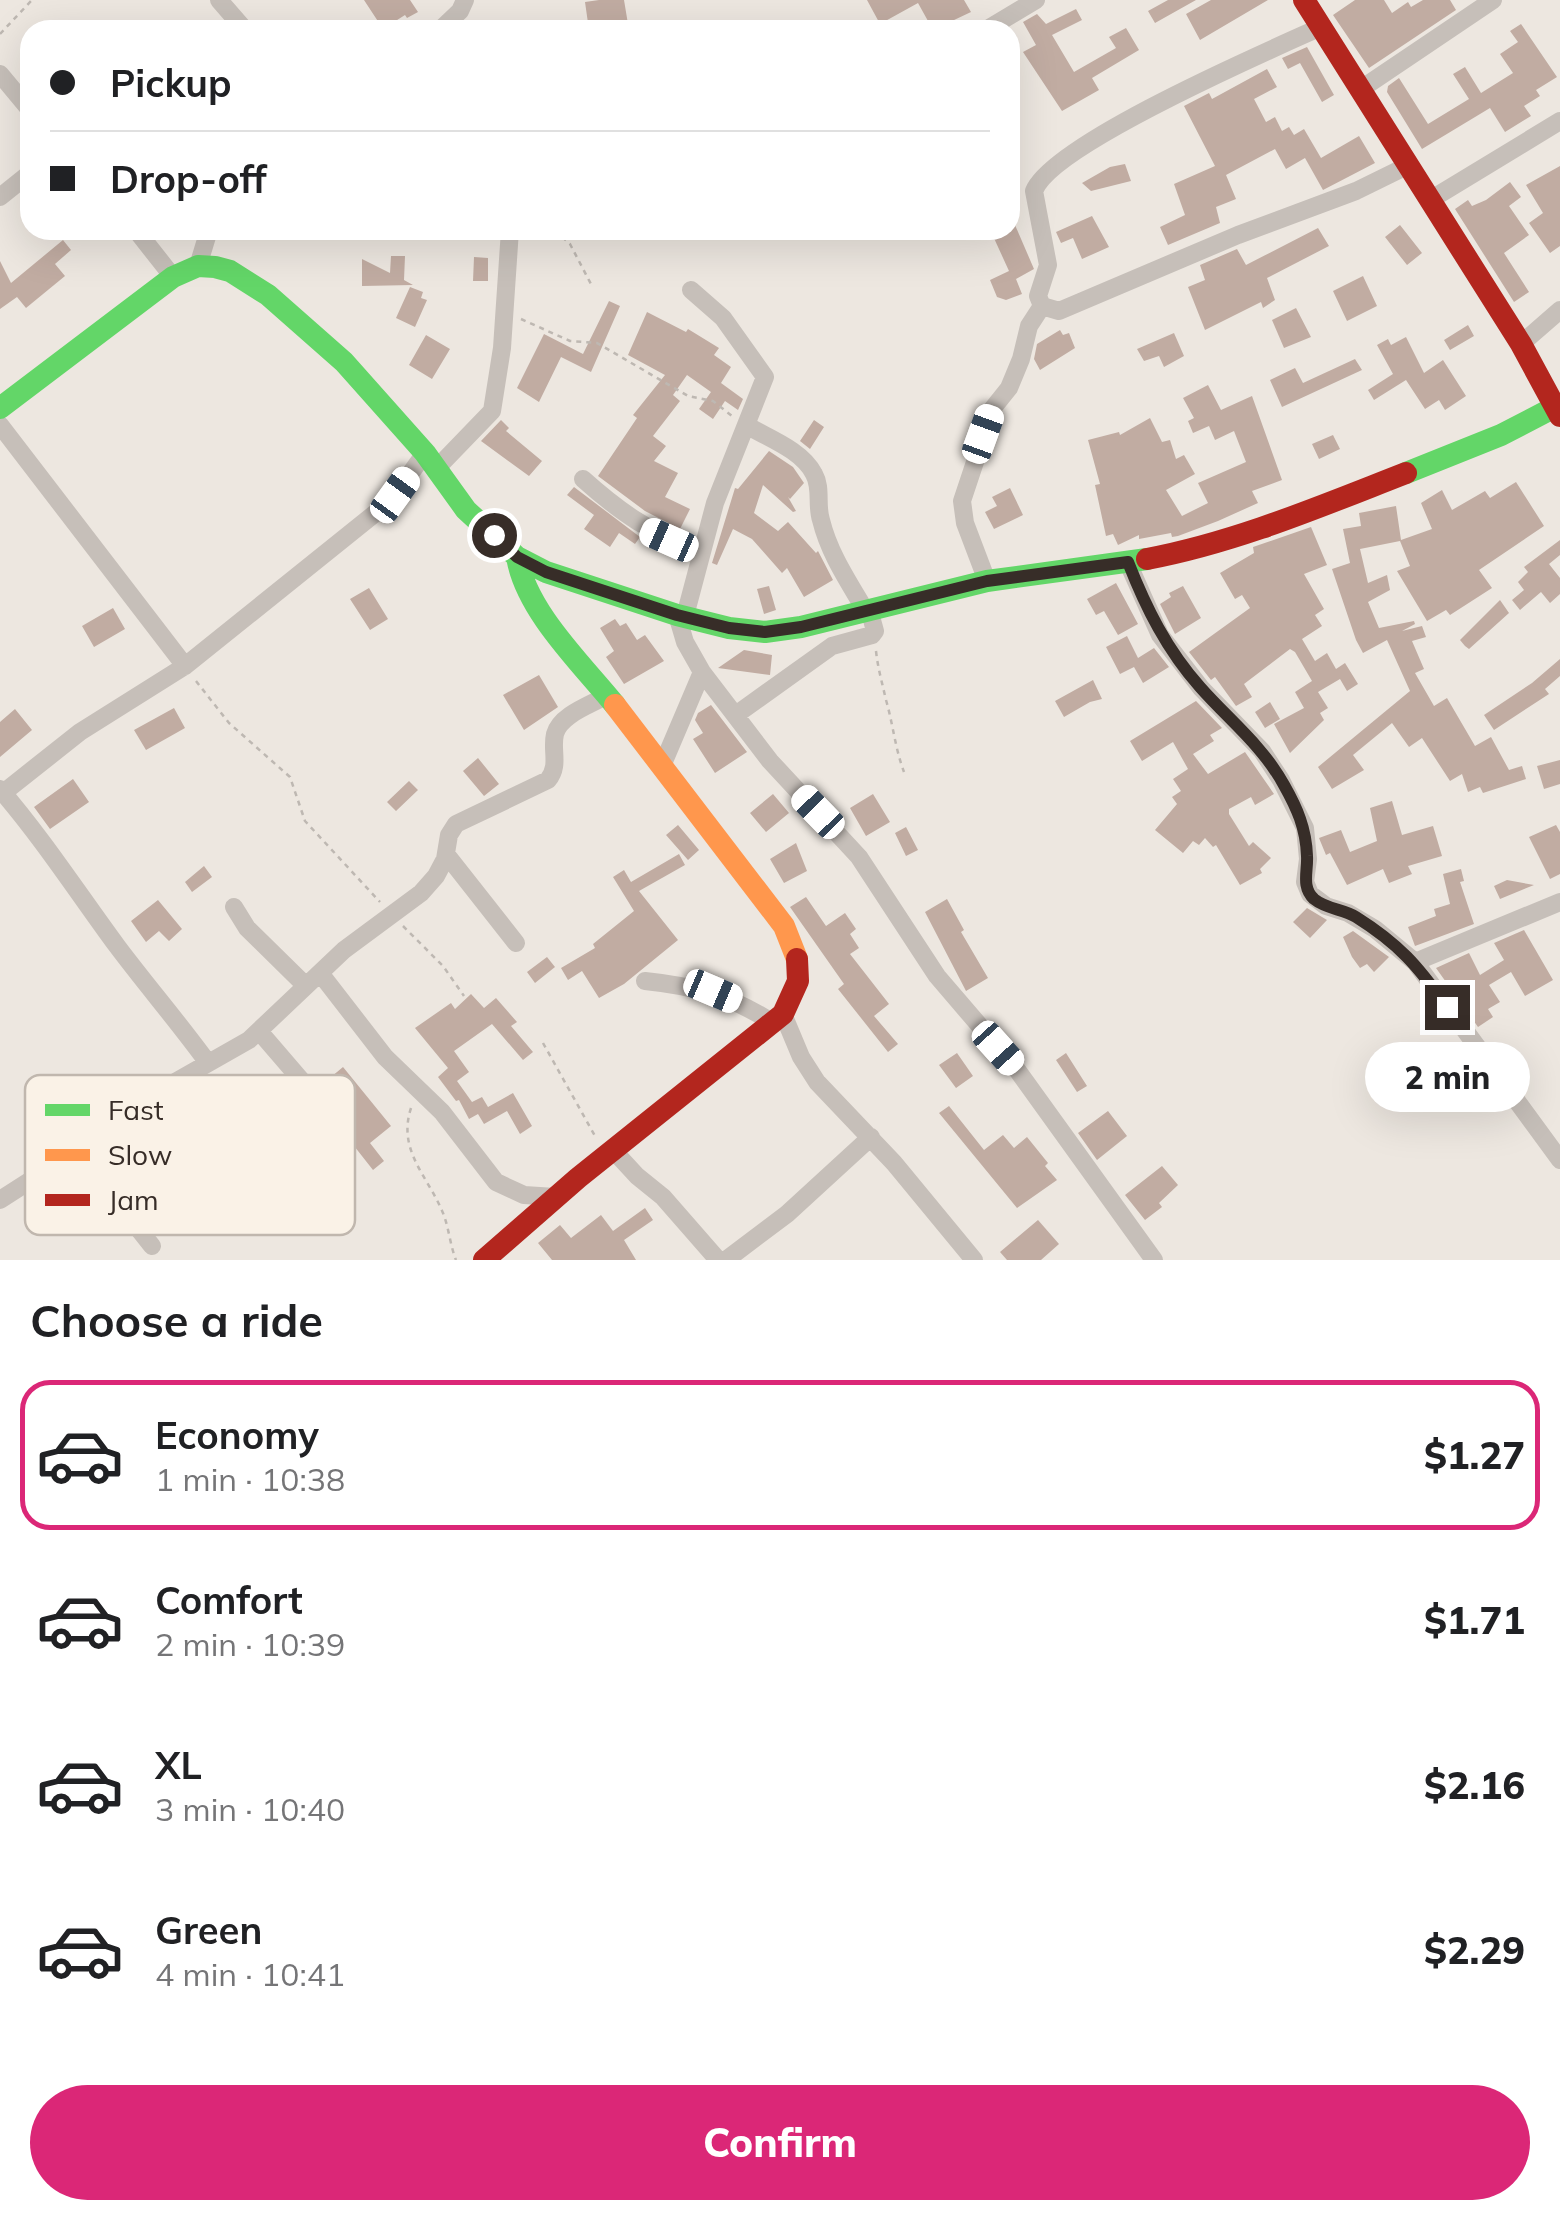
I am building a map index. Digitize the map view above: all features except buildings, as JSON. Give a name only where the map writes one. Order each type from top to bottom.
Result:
[{"type":"street","points":[[218,0],[236,20]]},
{"type":"street","points":[[451,20],[465,0]]},
{"type":"street","points":[[1003,20],[1036,0]]},
{"type":"street","points":[[0,408],[173,277],[198,266],[230,271],[268,296],[344,362],[431,461],[466,510],[517,557],[546,572],[681,616],[765,632],[801,627],[987,581],[1193,550],[1296,516],[1557,411],[1521,344],[1304,0]]},
{"type":"street","points":[[1360,89],[1493,0]]},
{"type":"street","points":[[1042,306],[1038,296],[1048,265],[1034,191],[1047,172],[1152,108],[1321,28]]},
{"type":"street","points":[[0,74],[20,98]]},
{"type":"street","points":[[1430,200],[1560,121]]},
{"type":"street","points":[[1042,306],[1059,311],[1409,165]]},
{"type":"street","points":[[0,197],[20,181]]},
{"type":"street","points":[[144,240],[173,277]]},
{"type":"street","points":[[198,266],[206,240]]},
{"type":"street","points":[[208,1063],[170,1009],[117,946],[46,843],[1,791],[80,732],[183,667],[378,510],[492,412],[509,240]]},
{"type":"street","points":[[691,290],[722,318],[762,370],[763,388],[715,503],[681,616],[685,642],[702,672],[770,761],[859,857],[937,976],[1016,1067],[1154,1260]]},
{"type":"street","points":[[987,581],[964,522],[962,501],[992,408],[1009,388],[1029,326],[1042,306]]},
{"type":"street","points":[[1521,344],[1560,310]]},
{"type":"street","points":[[737,714],[832,646],[875,631],[867,610],[831,551],[819,516],[819,488],[814,474],[784,446],[746,424]]},
{"type":"street","points":[[0,425],[183,667]]},
{"type":"street","points":[[583,479],[648,530],[701,551]]},
{"type":"street","points":[[484,1260],[555,1197],[778,1018],[796,994],[799,975],[793,942],[698,810],[526,591],[517,557]]},
{"type":"street","points":[[1128,562],[1160,634],[1200,688],[1262,751],[1281,780],[1305,828],[1305,882],[1310,894],[1375,929],[1415,962],[1560,1160]]},
{"type":"street","points":[[662,766],[702,672]]},
{"type":"street","points":[[187,1075],[259,1031],[358,937],[408,904],[436,876],[456,824],[548,780],[555,772],[554,736],[560,725],[606,696]]},
{"type":"street","points":[[446,854],[516,942]]},
{"type":"street","points":[[1415,962],[1560,902]]},
{"type":"street","points":[[234,907],[246,928],[313,980],[442,1112],[496,1182],[524,1196],[555,1197]]},
{"type":"street","points":[[645,981],[713,991],[778,1018],[817,1082],[871,1137],[964,1257]]},
{"type":"street","points":[[259,1031],[297,1075]]},
{"type":"street","points":[[610,1152],[663,1197],[726,1260],[787,1214],[871,1137]]},
{"type":"street","points":[[0,1200],[25,1184]]},
{"type":"street","points":[[143,1235],[152,1246]]},
{"type":"path","points":[[0,34],[32,0]]},
{"type":"path","points":[[566,240],[592,286]]},
{"type":"path","points":[[504,311],[570,342],[597,343],[688,396],[713,400],[746,424]]},
{"type":"path","points":[[872,635],[894,745],[904,772]]},
{"type":"path","points":[[183,667],[229,723],[290,777],[305,821],[434,957],[464,996]]},
{"type":"path","points":[[543,1043],[610,1152]]},
{"type":"path","points":[[420,1090],[405,1130],[418,1168],[446,1219],[456,1260]]},
{"type":"traffic: fast","points":[[0,408],[173,277],[198,266],[215,267],[230,271],[268,295],[344,362],[425,453],[466,510],[517,557],[546,572],[677,615],[765,632],[801,627],[987,581],[1147,559]]},
{"type":"traffic: fast","points":[[1406,473],[1501,435],[1555,407]]},
{"type":"traffic: fast","points":[[517,557],[522,577],[543,616],[615,705]]},
{"type":"traffic: slow","points":[[615,705],[784,926],[797,959]]},
{"type":"traffic: jam","points":[[1304,0],[1521,344],[1560,416]]},
{"type":"traffic: jam","points":[[1147,559],[1246,533],[1406,473]]},
{"type":"traffic: jam","points":[[484,1260],[578,1178],[783,1014],[798,981],[797,959]]},
{"type":"route","points":[[494,535],[517,557],[546,572],[677,615],[765,632],[801,627],[987,581],[1128,562],[1160,634],[1200,688],[1245,730],[1281,780],[1305,828],[1305,882],[1310,894],[1326,906],[1348,912],[1393,943],[1415,962],[1447,1007]]}]
